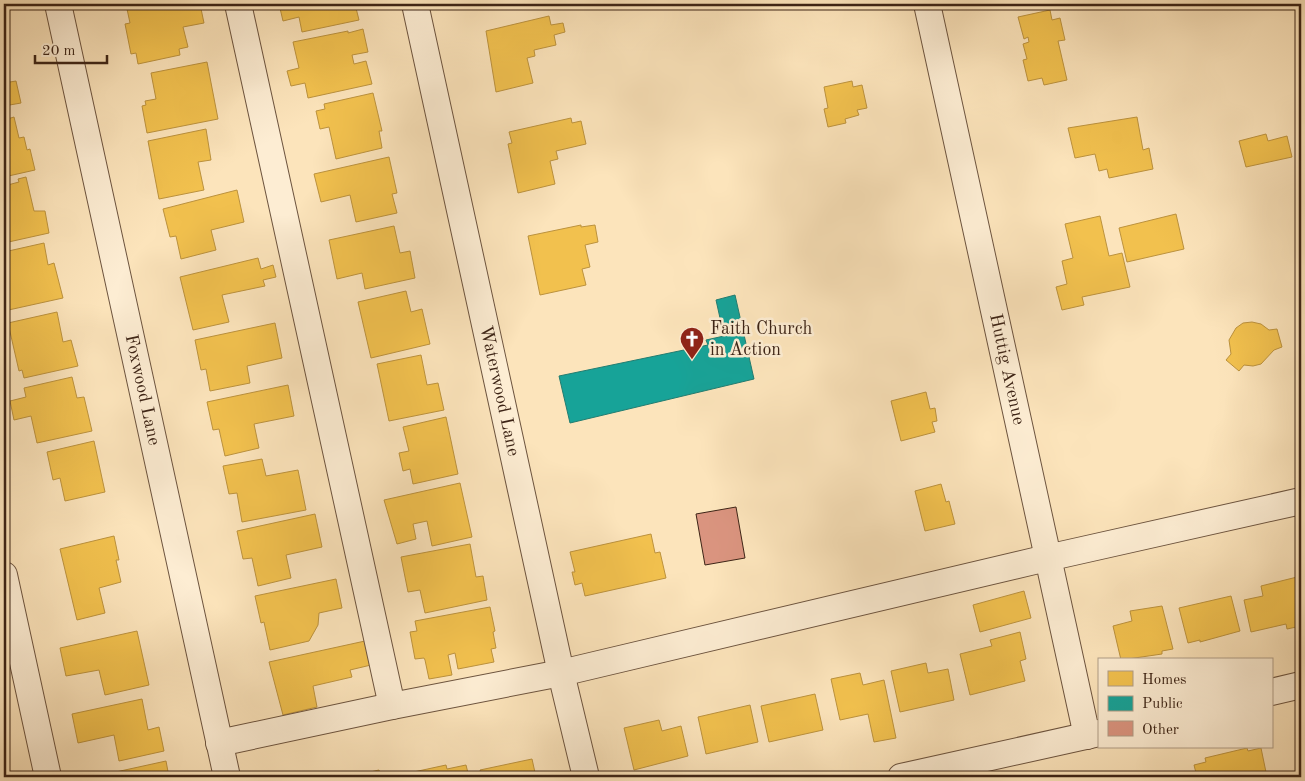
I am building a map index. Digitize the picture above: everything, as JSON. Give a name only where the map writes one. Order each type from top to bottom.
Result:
[{"type":"street","name":"Foxwood Lane","points":[[58,4],[227,777]]},
{"type":"street","points":[[238,4],[392,706]]},
{"type":"street","name":"Waterwood Lane","points":[[415,4],[561,673],[586,777]]},
{"type":"street","name":"Huttig Avenue","points":[[927,4],[1047,558],[1093,734]]},
{"type":"street","points":[[219,743],[392,706],[561,673],[1047,558],[1301,501]]},
{"type":"street","points":[[4,575],[48,777]]},
{"type":"street","points":[[1272,692],[1301,685]]},
{"type":"street","points":[[901,777],[1093,734]]},
{"type":"building: Homes","points":[[154,4],[200,4],[204,23],[183,27],[188,47],[179,49],[180,55],[138,64],[136,53],[131,54],[125,24],[130,23],[127,9]]},
{"type":"building: Homes","points":[[279,4],[355,4],[359,20],[302,32],[299,17],[283,21]]},
{"type":"building: Homes","points":[[1050,10],[1052,20],[1060,18],[1065,40],[1058,41],[1067,80],[1044,85],[1042,78],[1028,81],[1023,60],[1027,59],[1023,44],[1029,42],[1028,37],[1024,39],[1018,17]]},
{"type":"building: Homes","points":[[549,16],[551,25],[563,23],[565,32],[554,35],[556,45],[534,50],[535,56],[527,58],[533,83],[496,92],[486,31]]},
{"type":"building: Homes","points":[[363,29],[368,52],[352,55],[354,64],[366,61],[372,84],[308,98],[305,83],[291,86],[287,71],[299,68],[293,42]]},
{"type":"building: Homes","points":[[207,62],[218,119],[147,133],[142,106],[146,105],[145,101],[156,99],[151,73]]},
{"type":"building: Homes","points":[[16,81],[21,103],[4,106],[4,83]]},
{"type":"building: Homes","points":[[852,81],[853,87],[862,85],[867,108],[857,110],[859,115],[845,119],[846,123],[828,127],[824,109],[828,108],[824,87]]},
{"type":"building: Homes","points":[[373,93],[382,131],[379,131],[382,148],[336,159],[329,127],[320,129],[316,111],[325,109],[324,104]]},
{"type":"building: Homes","points":[[14,117],[19,138],[24,137],[27,150],[30,149],[35,170],[4,177],[4,120]]},
{"type":"building: Homes","points":[[1137,117],[1143,150],[1149,148],[1153,169],[1109,178],[1107,169],[1099,171],[1095,154],[1075,158],[1068,128]]},
{"type":"building: Homes","points":[[571,118],[572,123],[581,121],[586,144],[556,151],[558,159],[550,161],[555,184],[518,193],[508,144],[512,143],[509,132]]},
{"type":"building: Homes","points":[[206,129],[211,160],[198,162],[204,190],[159,199],[148,141]]},
{"type":"building: Homes","points":[[1266,134],[1268,141],[1287,136],[1292,157],[1246,167],[1239,141]]},
{"type":"building: Homes","points":[[389,157],[397,193],[392,194],[397,213],[356,222],[350,195],[321,202],[314,174]]},
{"type":"building: Homes","points":[[26,177],[34,211],[45,211],[49,233],[4,243],[4,186],[19,182],[18,179]]},
{"type":"building: Homes","points":[[237,190],[244,222],[211,230],[216,250],[181,259],[176,236],[170,237],[163,209]]},
{"type":"building: Homes","points":[[1176,214],[1184,249],[1127,262],[1119,228]]},
{"type":"building: Homes","points":[[1100,216],[1109,256],[1122,253],[1130,287],[1082,297],[1084,305],[1062,310],[1056,287],[1067,284],[1062,261],[1073,258],[1065,224]]},
{"type":"building: Homes","points":[[581,225],[581,227],[595,225],[598,242],[585,245],[590,267],[582,269],[586,285],[540,295],[528,236]]},
{"type":"building: Homes","points":[[394,226],[400,253],[410,251],[415,278],[365,289],[362,273],[337,279],[329,240]]},
{"type":"building: Homes","points":[[44,243],[48,265],[54,263],[63,298],[4,311],[4,252]]},
{"type":"building: Homes","points":[[258,258],[261,269],[273,265],[276,277],[263,280],[265,286],[222,295],[229,322],[193,330],[180,277]]},
{"type":"building: Homes","points":[[406,291],[411,312],[422,309],[430,344],[371,358],[358,302]]},
{"type":"building: Homes","points":[[57,312],[63,342],[71,340],[78,366],[24,378],[22,370],[19,371],[8,323]]},
{"type":"building: Homes","points":[[275,323],[282,358],[247,366],[250,383],[210,391],[206,369],[201,370],[195,340]]},
{"type":"building: Homes","points":[[1243,323],[1261,324],[1269,330],[1277,329],[1282,347],[1274,350],[1261,364],[1253,366],[1244,365],[1239,371],[1226,360],[1231,354],[1229,340],[1236,328]]},
{"type":"building: Homes","points":[[421,355],[427,385],[438,383],[444,410],[389,421],[377,364]]},
{"type":"building: Homes","points":[[72,377],[77,398],[84,397],[92,431],[37,443],[31,416],[14,420],[10,401],[26,397],[24,388]]},
{"type":"building: Homes","points":[[288,385],[294,416],[254,424],[259,448],[225,456],[219,429],[213,430],[207,402]]},
{"type":"building: Homes","points":[[926,392],[930,409],[935,408],[937,421],[932,422],[935,432],[901,441],[891,401]]},
{"type":"building: Homes","points":[[446,417],[458,474],[413,484],[410,469],[403,471],[399,453],[409,451],[403,427]]},
{"type":"building: Homes","points":[[94,441],[105,492],[65,501],[60,478],[53,480],[47,452]]},
{"type":"building: Homes","points":[[262,459],[266,476],[298,470],[306,510],[242,522],[237,493],[229,494],[223,466]]},
{"type":"building: Homes","points":[[460,483],[472,537],[432,546],[427,521],[413,524],[416,539],[397,544],[384,500]]},
{"type":"building: Homes","points":[[941,484],[946,502],[949,501],[955,524],[925,531],[915,491]]},
{"type":"building: Homes","points":[[315,514],[322,547],[286,555],[291,578],[258,586],[252,558],[243,559],[237,531]]},
{"type":"building: Homes","points":[[651,534],[655,553],[660,552],[666,578],[585,596],[582,583],[575,585],[572,572],[575,572],[570,552]]},
{"type":"building: Homes","points":[[114,536],[119,560],[116,560],[121,582],[99,588],[105,613],[77,620],[60,549]]},
{"type":"building: Homes","points":[[470,544],[476,577],[483,576],[487,600],[425,613],[420,590],[408,592],[401,557]]},
{"type":"building: Homes","points":[[1297,577],[1301,596],[1301,626],[1287,629],[1286,624],[1251,632],[1244,600],[1263,596],[1261,586]]},
{"type":"building: Homes","points":[[336,579],[342,608],[319,613],[318,625],[309,641],[270,650],[264,622],[261,623],[255,596]]},
{"type":"building: Homes","points":[[1024,591],[1031,618],[980,632],[973,605]]},
{"type":"building: Homes","points":[[1231,596],[1240,631],[1200,642],[1200,640],[1188,643],[1179,608]]},
{"type":"building: Homes","points":[[1162,606],[1173,649],[1162,651],[1162,654],[1121,658],[1113,626],[1132,621],[1130,611]]},
{"type":"building: Homes","points":[[490,607],[495,631],[493,632],[496,648],[491,649],[494,662],[458,669],[455,653],[448,655],[452,675],[429,679],[424,658],[415,659],[410,632],[417,631],[415,621]]},
{"type":"building: Homes","points":[[137,631],[149,685],[105,695],[99,670],[66,676],[60,648]]},
{"type":"building: Homes","points":[[1020,632],[1026,659],[1020,661],[1025,681],[970,695],[960,654],[992,646],[990,640]]},
{"type":"building: Homes","points":[[365,641],[371,665],[350,670],[352,677],[313,686],[317,707],[283,715],[269,662]]},
{"type":"building: Homes","points":[[926,663],[928,673],[948,669],[954,700],[900,712],[891,671]]},
{"type":"building: Homes","points":[[860,673],[863,685],[884,680],[896,738],[874,742],[868,714],[840,720],[831,679]]},
{"type":"building: Homes","points":[[815,694],[823,730],[769,742],[761,706]]},
{"type":"building: Homes","points":[[142,699],[148,730],[159,727],[164,751],[119,761],[114,735],[78,743],[72,714]]},
{"type":"building: Homes","points":[[750,705],[758,742],[706,754],[698,717]]},
{"type":"building: Homes","points":[[659,720],[662,731],[681,726],[688,756],[634,770],[624,728]]},
{"type":"building: Homes","points":[[1247,748],[1248,751],[1261,748],[1267,777],[1197,777],[1194,765],[1206,762],[1205,758]]},
{"type":"building: Homes","points":[[532,759],[536,777],[482,777],[480,770]]},
{"type":"building: Homes","points":[[166,761],[169,777],[93,777]]},
{"type":"building: Homes","points":[[446,765],[447,769],[466,765],[469,777],[410,777],[409,773]]},
{"type":"building: Homes","points":[[379,770],[381,777],[348,777]]},
{"type":"building: Public","name":"Faith Church in Action","points":[[735,295],[754,379],[570,423],[559,376],[708,345],[706,340],[724,336],[716,300]]},
{"type":"building: Other","points":[[736,507],[745,558],[705,565],[696,514]]},
{"type":"place","name":"Faith Church in Action","points":[[692,360]]}]
